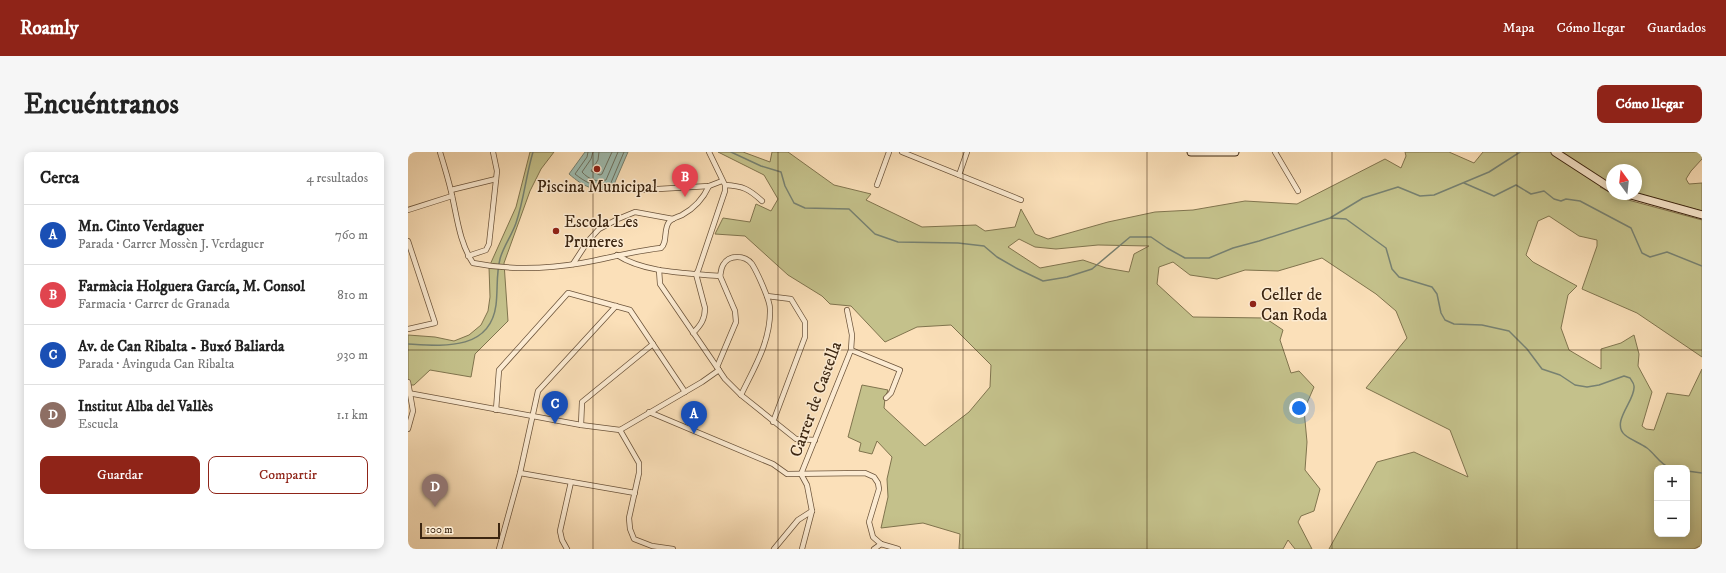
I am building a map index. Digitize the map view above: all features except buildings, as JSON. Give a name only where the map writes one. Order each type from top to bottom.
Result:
[{"type":"street","points":[[440,152],[452,193],[462,239],[468,256],[473,264],[489,267],[508,268],[573,264],[632,252],[661,248],[664,246],[667,226],[673,219],[683,214],[703,199],[709,186]]},
{"type":"street","points":[[468,256],[486,250],[489,244],[497,171],[492,152]]},
{"type":"street","points":[[693,332],[699,327],[704,319],[705,313],[696,274],[726,188],[709,152]]},
{"type":"street","points":[[877,185],[889,152]]},
{"type":"street","points":[[902,152],[1021,200]]},
{"type":"street","points":[[959,175],[967,152]]},
{"type":"street","points":[[1191,152],[1235,152]]},
{"type":"street","points":[[1275,152],[1298,192]]},
{"type":"street","points":[[1557,154],[1606,185]]},
{"type":"street","points":[[408,210],[496,178]]},
{"type":"street","points":[[641,190],[709,186],[724,183],[750,190],[762,200]]},
{"type":"street","points":[[1642,198],[1702,215]]},
{"type":"street","points":[[573,264],[588,241],[599,229],[618,218],[635,212],[673,219]]},
{"type":"street","points":[[408,241],[436,323],[408,329]]},
{"type":"street","points":[[617,255],[627,262],[659,270],[720,276]]},
{"type":"street","points":[[409,394],[533,417],[620,430],[685,392],[718,368],[736,322],[736,311],[720,276],[722,266],[726,261],[733,257],[741,258],[751,264],[767,296],[770,308],[769,330],[762,353],[741,395]]},
{"type":"street","points":[[659,270],[660,284],[725,379],[741,395],[796,439],[815,440]]},
{"type":"street","points":[[496,410],[499,370],[568,293],[630,310],[685,392]]},
{"type":"street","points":[[767,296],[791,299],[805,322],[805,337],[773,422]]},
{"type":"street","points":[[499,549],[520,473],[538,391],[616,306]]},
{"type":"street","name":"Carrer de Castella","points":[[801,474],[851,350],[852,335],[847,310]]},
{"type":"street","points":[[581,425],[582,402],[653,344]]},
{"type":"street","points":[[851,350],[900,370],[891,392],[886,398]]},
{"type":"street","points":[[408,382],[413,410],[408,429]]},
{"type":"street","points":[[649,412],[773,464],[787,474],[865,473],[874,478],[878,483],[879,489],[868,522],[873,537],[880,544],[898,549]]},
{"type":"street","points":[[620,430],[639,463],[639,473],[629,518],[630,529],[634,539],[652,546],[673,549]]},
{"type":"street","points":[[520,473],[635,493]]},
{"type":"street","points":[[801,474],[807,485],[812,511],[802,549]]},
{"type":"street","points":[[567,549],[562,540],[560,531],[571,482]]},
{"type":"street","points":[[774,549],[798,520],[812,511]]},
{"type":"street","points":[[874,549],[880,544]]},
{"type":"shaded area","points":[[530,152],[554,152],[541,169],[530,191],[504,263],[508,321],[475,354],[471,377],[430,370],[414,385],[408,385],[408,335],[435,337],[454,341],[469,335],[481,325],[488,311],[490,297],[489,267],[516,207]]},
{"type":"shaded area","points":[[718,152],[743,152],[770,162],[772,152],[788,152],[834,185],[871,194],[866,200],[922,227],[976,225],[985,231],[1015,227],[1021,209],[1035,234],[1048,239],[1108,222],[1155,212],[1193,210],[1245,201],[1297,204],[1385,159],[1401,168],[1406,156],[1405,152],[1449,152],[1474,163],[1483,152],[1702,152],[1702,159],[1686,179],[1689,184],[1702,183],[1702,211],[1642,195],[1642,164],[1606,164],[1606,188],[1600,187],[1606,190],[1606,200],[1628,200],[1702,220],[1702,357],[1637,313],[1582,289],[1597,246],[1597,240],[1579,236],[1549,216],[1538,221],[1526,255],[1533,262],[1577,286],[1568,295],[1561,328],[1569,350],[1601,369],[1601,349],[1621,343],[1634,335],[1639,354],[1638,366],[1652,392],[1642,426],[1646,429],[1654,430],[1667,393],[1689,396],[1702,369],[1702,545],[1694,549],[1329,549],[1377,462],[1414,452],[1468,477],[1450,430],[1366,388],[1407,338],[1396,311],[1376,294],[1322,258],[1278,271],[1245,270],[1217,279],[1190,275],[1173,262],[1159,267],[1157,284],[1193,317],[1265,318],[1283,330],[1280,340],[1291,373],[1299,371],[1314,387],[1304,410],[1307,442],[1305,470],[1320,489],[1314,511],[1301,516],[1298,522],[1312,549],[1295,549],[1288,540],[1283,549],[959,549],[960,534],[923,523],[881,528],[888,497],[887,479],[892,457],[877,441],[872,454],[859,451],[861,443],[848,437],[862,385],[888,390],[884,408],[925,446],[969,412],[990,387],[991,365],[951,325],[917,327],[885,342],[851,306],[830,304],[822,296],[788,275],[745,236],[715,234],[723,218],[750,222],[756,204],[771,211],[778,199],[764,175]],"holes":[[[1019,239],[1035,247],[1056,249],[1098,245],[1149,246],[1134,254],[1129,272],[1106,268],[1083,260],[1040,268],[1008,247]]]},
{"type":"water","name":"Piscina Municipal","points":[[585,152],[628,152],[612,189],[594,189],[579,182],[569,174]]},
{"type":"waterway","points":[[408,344],[450,345],[475,338],[485,331],[492,320],[496,305],[500,259],[519,214],[533,152]]},
{"type":"waterway","points":[[731,152],[761,166],[781,172],[785,186],[794,203],[805,208],[849,209],[875,234],[898,242],[958,243],[984,246],[997,257],[1043,281],[1067,277],[1092,269],[1130,237],[1151,237],[1185,258],[1209,258],[1233,248],[1330,218],[1363,198],[1398,187],[1420,196],[1434,195],[1489,172],[1520,152]]},
{"type":"waterway","points":[[1464,183],[1494,196],[1516,185],[1531,194],[1544,191],[1554,199],[1561,201],[1566,199],[1580,201],[1631,228],[1642,253],[1650,257],[1667,252],[1702,266]]},
{"type":"waterway","points":[[1331,218],[1346,219],[1386,248],[1392,269],[1399,277],[1432,287],[1437,294],[1441,313],[1445,320],[1454,324],[1482,325],[1509,331],[1527,349],[1542,369],[1560,375],[1575,385],[1587,387],[1599,385],[1624,376],[1630,378],[1634,385],[1634,392],[1622,417],[1620,424],[1621,430],[1625,435],[1647,448],[1665,465]]},
{"type":"waterway","points":[[1690,471],[1702,473]]},
{"type":"place","name":"Piscina Municipal","points":[[597,169]]},
{"type":"place","name":"Farmàcia Holguera García, M. Consol","points":[[685,197]]},
{"type":"place","name":"Escola Les Pruneres","points":[[556,231]]},
{"type":"place","name":"Celler de Can Roda","points":[[1253,304]]},
{"type":"place","name":"Av. de Can Ribalta - Buxó Baliarda","points":[[555,424]]},
{"type":"place","name":"Mn. Cinto Verdaguer","points":[[694,434]]},
{"type":"place","name":"Institut Alba del Vallès","points":[[435,507]]}]
